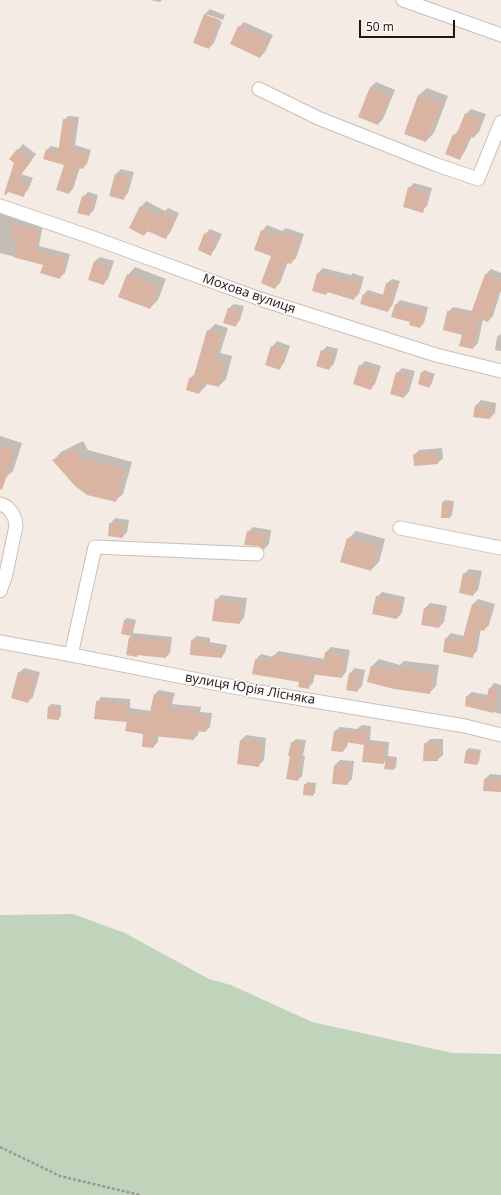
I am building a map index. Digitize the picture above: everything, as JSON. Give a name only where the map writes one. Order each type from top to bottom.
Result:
[{"type":"street","points":[[403,0],[501,35]]},
{"type":"street","points":[[259,89],[318,118],[437,165],[478,179],[501,122]]},
{"type":"street","name":"Мохова вулиця","points":[[0,206],[88,236],[263,300],[436,355],[501,371]]},
{"type":"street","points":[[0,504],[12,513],[16,526],[6,574],[0,591]]},
{"type":"street","points":[[400,528],[501,548]]},
{"type":"street","points":[[71,655],[95,547],[257,554]]},
{"type":"street","name":"вулиця Юрія Лісняка","points":[[0,642],[254,690],[465,726],[501,735]]},
{"type":"path","points":[[0,1147],[60,1176],[140,1195]]},
{"type":"green space","points":[[73,914],[125,933],[209,979],[231,985],[312,1022],[452,1053],[501,1054],[501,1195],[0,1195],[0,915]]},
{"type":"building","points":[[204,14],[220,20],[209,49],[193,43]]},
{"type":"building","points":[[238,26],[269,40],[260,58],[230,44]]},
{"type":"building","points":[[370,87],[390,95],[378,125],[358,117]]},
{"type":"building","points":[[418,95],[441,103],[426,142],[404,134]]},
{"type":"building","points":[[465,113],[481,119],[474,138],[469,136],[460,160],[445,154],[453,134],[456,136]]},
{"type":"building","points":[[63,119],[75,121],[71,149],[88,154],[83,169],[78,168],[69,194],[56,190],[64,165],[43,159],[46,149],[58,153]]},
{"type":"building","points":[[17,149],[32,160],[17,180],[28,183],[24,197],[8,192],[6,195],[4,194],[14,163],[9,159]]},
{"type":"building","points":[[115,174],[129,177],[124,200],[109,196]]},
{"type":"building","points":[[408,187],[428,193],[423,213],[403,207]]},
{"type":"building","points":[[82,196],[94,200],[89,216],[77,213]]},
{"type":"building","points":[[140,206],[160,216],[162,212],[175,218],[166,239],[147,231],[144,236],[129,228]]},
{"type":"building","points":[[13,223],[39,230],[35,250],[66,259],[60,279],[40,273],[43,265],[13,257],[18,238],[9,235]]},
{"type":"building","points":[[261,230],[278,236],[280,232],[300,239],[291,264],[285,262],[275,289],[261,283],[271,256],[254,250]]},
{"type":"building","points":[[204,233],[217,239],[211,256],[198,250]]},
{"type":"building","points":[[94,261],[109,266],[104,285],[88,280]]},
{"type":"building","points":[[317,273],[346,280],[347,278],[360,282],[354,300],[327,292],[326,295],[312,291]]},
{"type":"building","points":[[127,274],[159,286],[150,309],[118,297]]},
{"type":"building","points":[[485,274],[501,280],[501,292],[498,291],[488,322],[480,319],[473,349],[459,346],[462,335],[443,330],[447,311],[470,316]]},
{"type":"building","points":[[386,283],[396,285],[388,312],[360,304],[363,294],[382,299]]},
{"type":"building","points":[[395,304],[424,311],[420,328],[409,325],[410,322],[391,317]]},
{"type":"building","points":[[228,308],[240,311],[236,327],[223,323]]},
{"type":"building","points":[[207,330],[222,335],[214,360],[226,363],[219,387],[203,383],[199,394],[186,390],[189,378],[193,379]]},
{"type":"building","points":[[271,346],[286,351],[280,370],[265,365]]},
{"type":"building","points":[[321,350],[334,354],[329,370],[316,366]]},
{"type":"building","points":[[359,365],[377,371],[371,390],[353,384]]},
{"type":"building","points":[[396,372],[410,376],[404,398],[390,394]]},
{"type":"building","points":[[421,372],[433,376],[429,388],[418,384]]},
{"type":"building","points":[[475,405],[492,407],[490,419],[473,417]]},
{"type":"building","points":[[0,446],[15,450],[2,490],[0,489]]},
{"type":"building","points":[[75,448],[80,458],[125,469],[116,502],[87,495],[75,486],[52,460]]},
{"type":"building","points":[[437,452],[438,464],[414,466],[413,454]]},
{"type":"building","points":[[442,502],[452,503],[450,518],[441,518]]},
{"type":"building","points":[[109,523],[124,525],[123,538],[108,536]]},
{"type":"building","points":[[247,531],[267,534],[264,550],[258,546],[244,545]]},
{"type":"building","points":[[347,538],[378,547],[371,571],[340,562]]},
{"type":"building","points":[[463,573],[477,576],[473,596],[459,593]]},
{"type":"building","points":[[376,596],[401,602],[397,619],[372,614]]},
{"type":"building","points":[[215,599],[242,603],[240,624],[212,621]]},
{"type":"building","points":[[472,604],[491,609],[484,631],[478,629],[473,658],[443,652],[445,638],[462,641]]},
{"type":"building","points":[[424,608],[442,610],[439,628],[421,625]]},
{"type":"building","points":[[124,620],[134,622],[131,636],[121,634]]},
{"type":"building","points":[[129,637],[168,641],[166,658],[126,655]]},
{"type":"building","points":[[191,640],[207,642],[206,646],[223,649],[222,658],[190,655]]},
{"type":"building","points":[[325,652],[345,655],[342,678],[311,674],[309,689],[298,687],[299,682],[252,674],[255,659],[271,662],[273,655],[323,664]]},
{"type":"building","points":[[371,666],[396,672],[397,668],[432,672],[430,694],[394,689],[367,682]]},
{"type":"building","points":[[18,672],[36,677],[28,703],[11,698]]},
{"type":"building","points":[[349,673],[360,675],[357,692],[346,690]]},
{"type":"building","points":[[489,688],[498,690],[493,713],[465,706],[466,696],[486,700]]},
{"type":"building","points":[[154,694],[171,697],[169,708],[197,711],[196,716],[208,717],[206,732],[195,731],[194,740],[154,736],[154,748],[142,747],[143,734],[125,731],[127,722],[94,719],[96,701],[126,704],[126,712],[149,716]]},
{"type":"building","points":[[48,706],[59,707],[59,720],[47,719]]},
{"type":"building","points":[[356,729],[368,730],[366,744],[385,746],[384,764],[362,762],[364,745],[345,742],[343,752],[331,751],[334,731],[356,734]]},
{"type":"building","points":[[240,740],[262,742],[259,767],[237,764]]},
{"type":"building","points":[[291,742],[302,744],[300,760],[302,760],[298,781],[286,779]]},
{"type":"building","points":[[424,743],[439,744],[438,761],[423,761]]},
{"type":"building","points":[[466,750],[479,752],[477,765],[464,763]]},
{"type":"building","points":[[386,758],[395,759],[394,770],[384,769]]},
{"type":"building","points":[[334,765],[349,766],[348,785],[332,784]]},
{"type":"building","points":[[484,779],[501,780],[501,792],[483,791]]},
{"type":"building","points":[[304,784],[314,785],[313,796],[303,795]]}]
